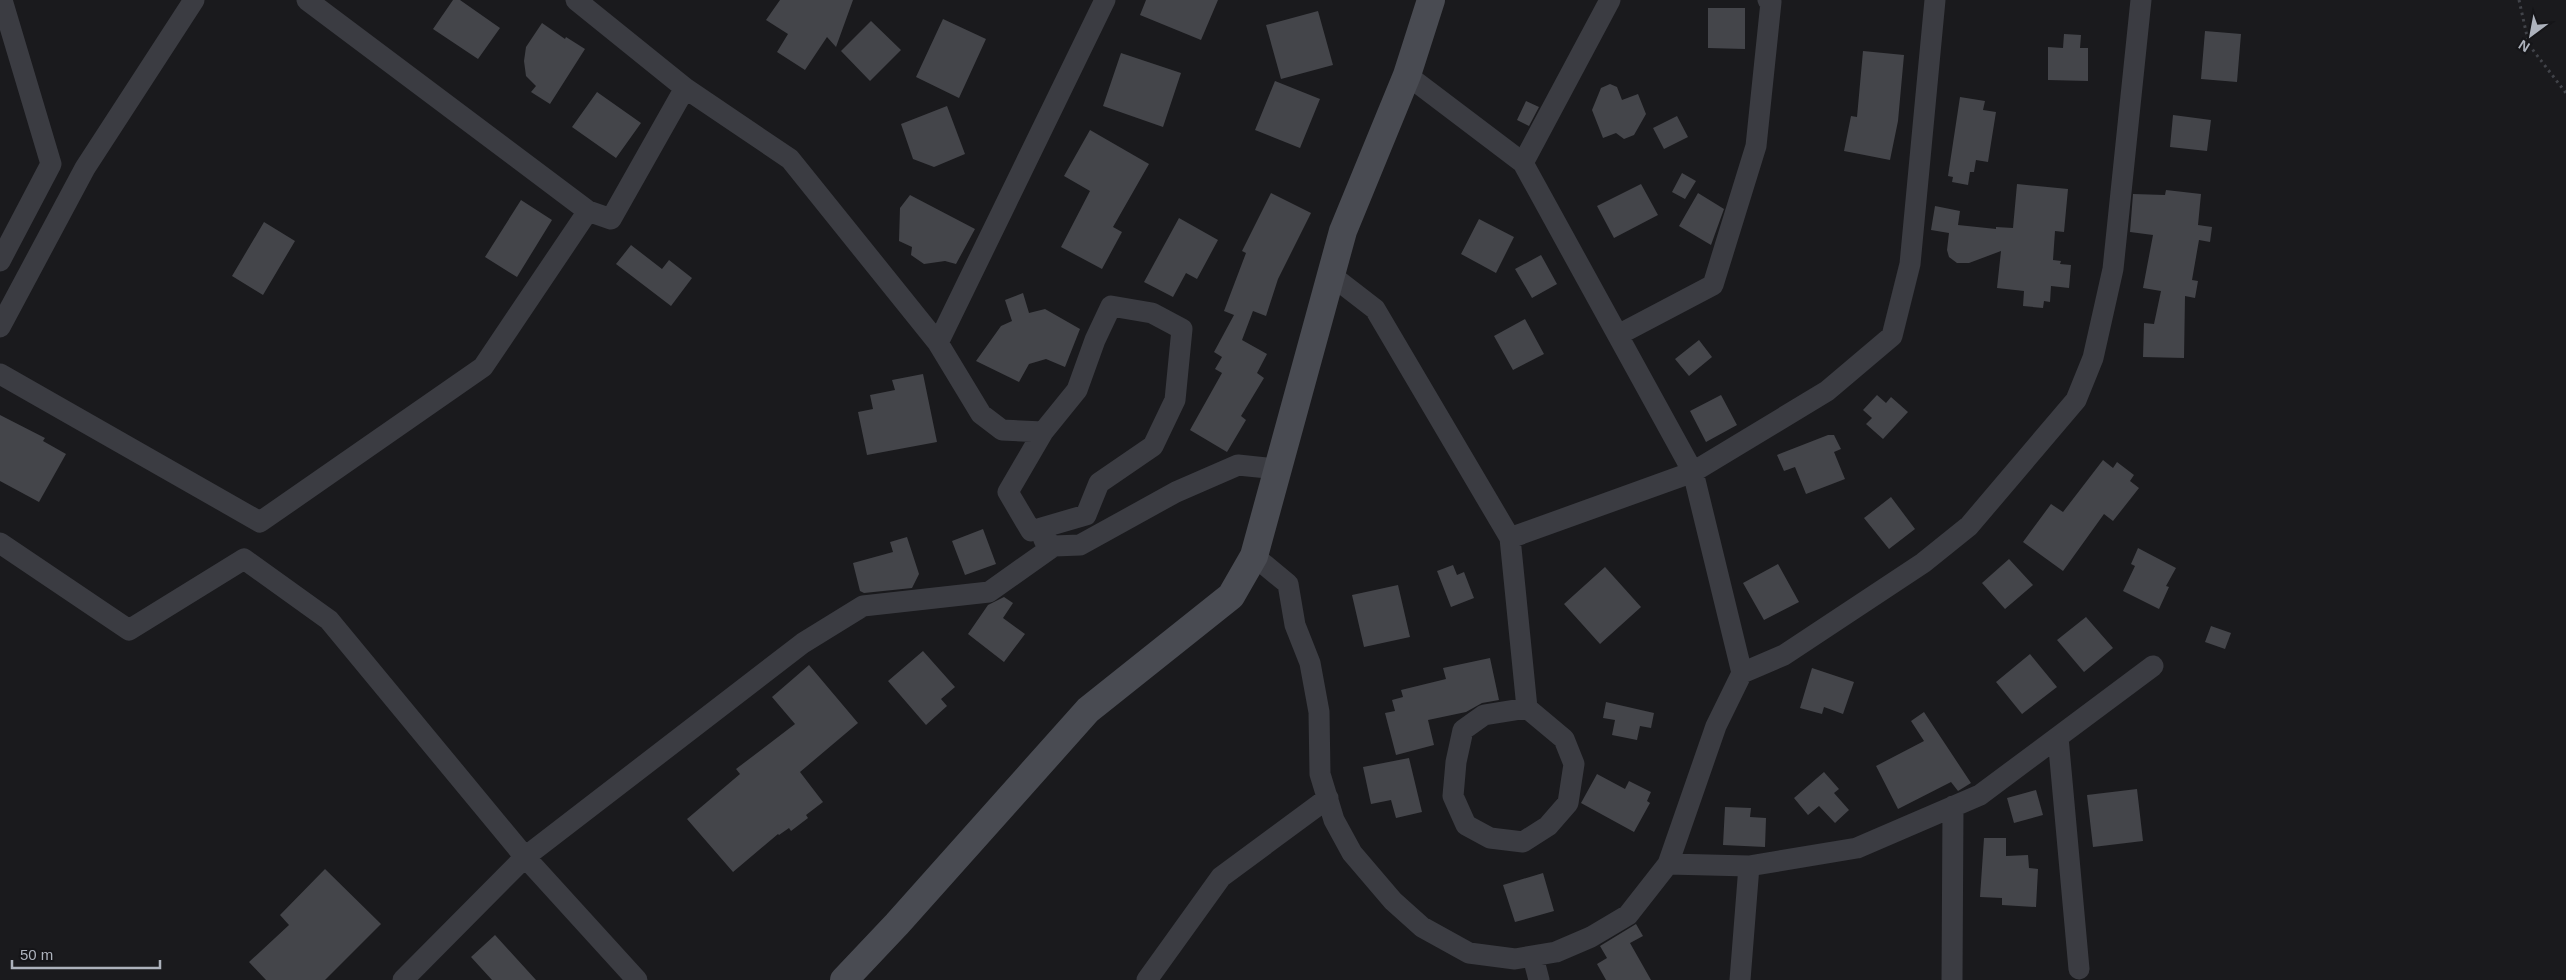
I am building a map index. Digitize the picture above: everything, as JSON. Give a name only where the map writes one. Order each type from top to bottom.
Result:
[{"type":"street","points":[[0,261],[51,164],[2,0]]},
{"type":"street","points":[[0,327],[85,168],[194,0]]},
{"type":"street","points":[[307,0],[588,211],[611,219],[685,88]]},
{"type":"street","points":[[576,0],[685,88],[790,159],[938,343],[981,414],[1002,430],[1043,432]]},
{"type":"street","points":[[938,343],[1105,0]]},
{"type":"street","points":[[844,980],[897,924],[1088,710],[1231,596],[1254,556],[1343,231],[1407,76],[1432,0]]},
{"type":"street","points":[[1523,163],[1610,0]]},
{"type":"street","points":[[1618,335],[1713,285],[1756,146],[1771,2],[1768,0]]},
{"type":"street","points":[[1510,538],[1693,472],[1827,391],[1892,336],[1910,264],[1935,0]]},
{"type":"street","points":[[1254,556],[1288,584],[1295,625],[1310,663],[1319,712],[1320,774],[1334,820],[1352,853],[1393,901],[1422,927],[1469,953],[1515,959],[1556,952],[1591,937],[1628,915],[1668,864],[1716,726],[1742,674],[1784,655],[1923,563],[1970,526],[2076,400],[2094,358],[2113,269],[2141,0]]},
{"type":"street","points":[[1407,76],[1523,163],[1693,472],[1742,674]]},
{"type":"street","points":[[0,374],[260,522],[483,367],[588,211]]},
{"type":"street","points":[[1331,275],[1375,309],[1510,538],[1527,708],[1564,739],[1574,764],[1568,803],[1548,826],[1523,842],[1490,838],[1466,825],[1453,796],[1456,762],[1463,730],[1484,715],[1527,708]]},
{"type":"street","points":[[1031,532],[1086,515],[1099,483],[1153,446],[1175,400],[1182,329],[1152,313],[1110,306],[1095,340],[1077,390],[1043,432],[1008,492],[1031,532],[1054,546]]},
{"type":"street","points":[[403,980],[525,857],[803,643],[863,606],[989,592],[1054,546],[1080,545],[1176,492],[1238,465],[1277,469]]},
{"type":"street","points":[[0,543],[129,630],[244,559],[329,620],[525,857],[636,980]]},
{"type":"street","points":[[1668,864],[1749,866],[1857,848],[1980,794],[2153,666]]},
{"type":"street","points":[[2058,737],[2079,969]]},
{"type":"street","points":[[1147,980],[1221,877],[1328,798]]},
{"type":"street","points":[[1952,980],[1953,806]]},
{"type":"street","points":[[1740,980],[1749,866]]},
{"type":"street","points":[[1533,957],[1539,980]]},
{"type":"path","points":[[2519,0],[2528,45],[2566,93]]},
{"type":"building","points":[[453,0],[460,0],[500,28],[478,59],[433,29]]},
{"type":"building","points":[[780,0],[853,0],[836,47],[827,37],[805,70],[777,52],[788,34],[766,20]]},
{"type":"building","points":[[1146,0],[1218,0],[1201,40],[1140,15]]},
{"type":"building","points":[[1708,8],[1745,8],[1745,49],[1708,48]]},
{"type":"building","points":[[1318,11],[1333,65],[1281,79],[1266,25]]},
{"type":"building","points":[[943,19],[986,39],[959,98],[916,77]]},
{"type":"building","points":[[871,21],[901,50],[870,81],[841,51]]},
{"type":"building","points":[[542,23],[565,39],[566,37],[585,49],[550,104],[531,92],[536,86],[526,76],[524,61],[526,47]]},
{"type":"building","points":[[2205,31],[2241,34],[2237,82],[2201,79]]},
{"type":"building","points":[[2064,34],[2081,35],[2080,48],[2088,48],[2088,81],[2048,80],[2048,47],[2063,48]]},
{"type":"building","points":[[1863,51],[1904,55],[1898,121],[1890,160],[1844,151],[1851,116],[1857,117]]},
{"type":"building","points":[[1121,53],[1181,73],[1163,127],[1103,106]]},
{"type":"building","points":[[1275,81],[1320,99],[1300,148],[1255,130]]},
{"type":"building","points":[[1610,84],[1617,87],[1622,100],[1638,94],[1646,114],[1634,135],[1624,139],[1616,133],[1603,138],[1592,110],[1601,88]]},
{"type":"building","points":[[597,92],[641,123],[616,158],[572,127]]},
{"type":"building","points":[[1960,97],[1985,101],[1983,110],[1996,112],[1988,162],[1976,160],[1974,172],[1970,172],[1968,185],[1952,182],[1953,177],[1948,176]]},
{"type":"building","points":[[1526,101],[1539,107],[1529,126],[1517,120]]},
{"type":"building","points":[[947,106],[965,154],[934,167],[913,159],[901,124]]},
{"type":"building","points":[[2173,115],[2211,120],[2207,151],[2170,147]]},
{"type":"building","points":[[1677,116],[1688,137],[1664,149],[1653,128]]},
{"type":"building","points":[[1090,130],[1149,164],[1113,227],[1122,232],[1102,269],[1061,247],[1090,191],[1064,176]]},
{"type":"building","points":[[1682,173],[1696,181],[1685,199],[1672,192]]},
{"type":"building","points":[[1641,184],[1658,215],[1614,238],[1597,206]]},
{"type":"building","points":[[2017,184],[2068,189],[2064,232],[2055,231],[2053,260],[2061,261],[2060,264],[2071,265],[2069,288],[2051,286],[2050,302],[2044,301],[2043,308],[2023,306],[2024,291],[1997,288],[2001,251],[1969,263],[1957,263],[1949,257],[1947,250],[1949,233],[1931,230],[1935,206],[1960,211],[1958,225],[1996,229],[1996,227],[2013,228]]},
{"type":"building","points":[[2166,190],[2201,194],[2198,225],[2212,227],[2210,242],[2199,240],[2192,280],[2198,281],[2195,298],[2185,296],[2184,358],[2143,357],[2144,323],[2154,324],[2161,291],[2143,288],[2153,235],[2130,232],[2133,194],[2165,195]]},
{"type":"building","points":[[1271,193],[1311,213],[1278,279],[1266,316],[1253,311],[1242,340],[1267,354],[1257,373],[1264,378],[1241,416],[1246,420],[1227,452],[1190,430],[1222,373],[1215,369],[1222,357],[1214,352],[1234,315],[1224,311],[1246,253],[1242,251]]},
{"type":"building","points":[[1698,193],[1724,209],[1711,245],[1679,226]]},
{"type":"building","points":[[910,195],[975,229],[956,264],[945,261],[924,264],[911,255],[912,247],[899,241],[900,208]]},
{"type":"building","points":[[521,200],[552,220],[517,277],[485,257]]},
{"type":"building","points":[[1179,218],[1218,240],[1197,279],[1186,273],[1173,297],[1144,282]]},
{"type":"building","points":[[1479,219],[1514,237],[1496,273],[1461,254]]},
{"type":"building","points":[[264,222],[295,241],[263,295],[232,276]]},
{"type":"building","points":[[631,245],[662,269],[669,260],[692,278],[671,306],[616,264]]},
{"type":"building","points":[[1541,255],[1557,284],[1532,298],[1515,269]]},
{"type":"building","points":[[1023,293],[1029,313],[1045,309],[1080,329],[1065,367],[1046,359],[1029,364],[1019,382],[976,361],[1001,326],[1012,321],[1005,300]]},
{"type":"building","points":[[1525,319],[1544,354],[1513,370],[1494,336]]},
{"type":"building","points":[[1699,340],[1712,357],[1689,376],[1675,359]]},
{"type":"building","points":[[923,374],[937,442],[867,455],[858,412],[873,409],[870,395],[895,390],[892,380]]},
{"type":"building","points":[[1721,395],[1737,425],[1706,442],[1690,411]]},
{"type":"building","points":[[1877,395],[1886,403],[1891,397],[1908,412],[1883,439],[1866,424],[1872,418],[1863,410]]},
{"type":"building","points":[[0,415],[45,438],[43,441],[66,454],[39,502],[0,481]]},
{"type":"building","points":[[1828,435],[1834,435],[1841,449],[1834,452],[1845,479],[1806,494],[1795,467],[1784,471],[1777,455]]},
{"type":"building","points":[[2103,460],[2113,468],[2117,462],[2134,475],[2130,481],[2139,488],[2113,521],[2104,514],[2063,571],[2023,542],[2051,504],[2063,512]]},
{"type":"building","points":[[1891,497],[1915,529],[1889,549],[1864,518]]},
{"type":"building","points":[[983,529],[996,564],[965,575],[952,541]]},
{"type":"building","points":[[907,537],[919,574],[912,588],[864,593],[860,591],[853,563],[893,552],[890,542]]},
{"type":"building","points":[[2138,548],[2176,568],[2166,586],[2169,587],[2159,609],[2123,591],[2135,566],[2131,564]]},
{"type":"building","points":[[2009,559],[2033,585],[2005,609],[1982,583]]},
{"type":"building","points":[[1778,564],[1799,602],[1764,620],[1743,583]]},
{"type":"building","points":[[1453,565],[1457,575],[1464,572],[1474,598],[1451,607],[1437,571]]},
{"type":"building","points":[[1605,567],[1641,607],[1600,644],[1564,604]]},
{"type":"building","points":[[1398,585],[1410,637],[1364,647],[1352,595]]},
{"type":"building","points":[[1004,597],[1013,603],[1003,618],[1025,634],[1004,662],[968,634],[988,605]]},
{"type":"building","points":[[2086,617],[2113,648],[2084,672],[2057,640]]},
{"type":"building","points":[[2211,626],[2231,633],[2225,649],[2205,642]]},
{"type":"building","points":[[923,651],[955,687],[941,699],[947,706],[926,725],[888,681]]},
{"type":"building","points":[[2030,654],[2057,687],[2022,714],[1996,682]]},
{"type":"building","points":[[1490,658],[1499,700],[1482,703],[1466,712],[1428,720],[1434,745],[1396,755],[1385,713],[1395,711],[1392,700],[1403,697],[1401,690],[1446,679],[1443,668]]},
{"type":"building","points":[[809,665],[858,723],[800,772],[823,802],[806,815],[808,818],[791,831],[789,828],[778,834],[733,872],[687,819],[740,774],[736,769],[795,724],[772,697]]},
{"type":"building","points":[[1812,668],[1854,682],[1843,714],[1824,707],[1822,714],[1800,708]]},
{"type":"building","points":[[1606,702],[1654,713],[1651,728],[1640,726],[1637,740],[1612,735],[1615,720],[1603,718]]},
{"type":"building","points":[[1924,712],[1971,783],[1958,791],[1951,782],[1898,809],[1876,766],[1924,741],[1911,721]]},
{"type":"building","points":[[1409,758],[1422,812],[1396,818],[1391,800],[1371,804],[1363,767]]},
{"type":"building","points":[[1824,772],[1839,789],[1834,793],[1849,810],[1835,823],[1819,806],[1808,815],[1794,798]]},
{"type":"building","points":[[1597,774],[1625,789],[1629,781],[1651,792],[1647,801],[1650,803],[1634,832],[1581,803]]},
{"type":"building","points":[[2137,789],[2143,841],[2093,847],[2087,795]]},
{"type":"building","points":[[2036,790],[2043,815],[2014,823],[2007,798]]},
{"type":"building","points":[[1725,807],[1751,808],[1750,817],[1766,818],[1765,847],[1723,845]]},
{"type":"building","points":[[1984,838],[2006,838],[2006,856],[2028,855],[2029,868],[2038,869],[2036,907],[2002,905],[2002,898],[1980,897]]},
{"type":"building","points":[[325,869],[381,924],[325,980],[266,980],[249,962],[289,925],[280,915]]},
{"type":"building","points":[[1543,873],[1554,911],[1515,922],[1503,885]]},
{"type":"building","points":[[1636,924],[1643,936],[1630,943],[1651,980],[1606,980],[1597,964],[1607,958],[1600,946]]},
{"type":"building","points":[[495,935],[536,980],[492,980],[471,957]]}]
